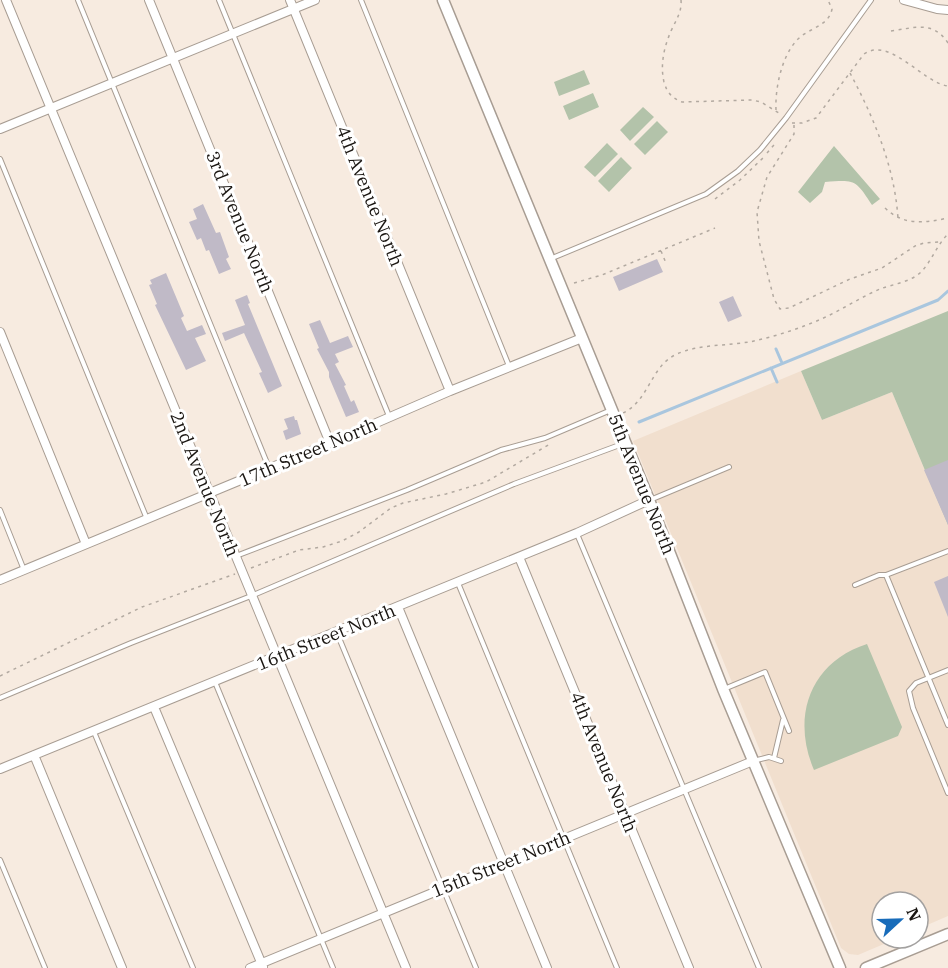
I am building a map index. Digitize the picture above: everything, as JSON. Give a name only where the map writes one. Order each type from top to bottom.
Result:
[{"type":"street","name":"2nd Avenue North","points":[[6,0],[405,968]]},
{"type":"street","name":"3rd Avenue North","points":[[149,0],[330,443]]},
{"type":"street","name":"4th Avenue North","points":[[290,0],[450,391]]},
{"type":"street","points":[[0,129],[315,0]]},
{"type":"street","name":"5th Avenue North","points":[[443,0],[649,500],[723,689],[840,968]]},
{"type":"street","points":[[904,0],[948,10]]},
{"type":"street","points":[[0,332],[86,544]]},
{"type":"street","name":"17th Street North","points":[[0,580],[582,338]]},
{"type":"street","name":"16th Street North","points":[[0,769],[458,583],[649,500]]},
{"type":"street","name":"4th Avenue North","points":[[519,557],[689,968]]},
{"type":"street","points":[[398,607],[547,968]]},
{"type":"street","points":[[154,706],[262,966]]},
{"type":"street","points":[[34,755],[122,968]]},
{"type":"street","name":"15th Street North","points":[[250,968],[262,966],[383,913],[753,761]]},
{"type":"street","points":[[866,968],[948,934]]},
{"type":"lane","points":[[78,0],[269,468]]},
{"type":"lane","points":[[219,0],[390,418]]},
{"type":"lane","points":[[361,0],[510,369]]},
{"type":"lane","points":[[550,259],[706,194],[743,166],[786,118],[871,0]]},
{"type":"lane","points":[[0,159],[147,519]]},
{"type":"lane","points":[[235,557],[407,490],[501,450],[545,438],[612,409]]},
{"type":"lane","points":[[0,698],[251,596],[514,484],[625,442]]},
{"type":"lane","points":[[649,500],[729,467]]},
{"type":"lane","points":[[0,510],[24,570]]},
{"type":"lane","points":[[577,533],[759,968]]},
{"type":"lane","points":[[855,585],[948,551]]},
{"type":"lane","points":[[886,575],[948,725]]},
{"type":"lane","points":[[458,583],[616,968]]},
{"type":"lane","points":[[337,632],[476,968]]},
{"type":"lane","points":[[948,670],[916,683],[911,687],[909,696],[948,793]]},
{"type":"lane","points":[[723,689],[765,672],[789,731]]},
{"type":"lane","points":[[215,682],[333,968]]},
{"type":"lane","points":[[774,758],[784,719]]},
{"type":"lane","points":[[94,731],[193,968]]},
{"type":"lane","points":[[753,761],[774,758],[781,761]]},
{"type":"lane","points":[[0,860],[45,968]]},
{"type":"path","points":[[681,0],[680,13],[667,41],[662,67],[663,78],[674,99],[682,102],[752,100],[761,102],[786,118]]},
{"type":"path","points":[[776,110],[778,90],[786,59],[798,39],[828,19],[832,9],[828,0]]},
{"type":"path","points":[[891,31],[929,27],[938,31],[948,43]]},
{"type":"path","points":[[940,242],[915,246],[882,268],[850,279],[789,308],[780,309],[776,305],[757,231],[757,212],[762,189],[772,167],[794,134],[794,124],[816,118],[864,54],[870,50],[879,50],[908,63],[936,83],[948,86]]},
{"type":"path","points":[[850,73],[863,98],[890,170],[896,190],[898,219]]},
{"type":"path","points":[[885,208],[898,219],[916,222],[948,218]]},
{"type":"path","points":[[574,283],[602,275],[715,228]]},
{"type":"path","points":[[661,250],[666,263]]},
{"type":"shaded area","points":[[801,371],[822,420],[892,392],[948,525],[948,916],[930,924],[930,890],[870,890],[870,950],[858,955],[849,954],[841,948],[633,441]]},
{"type":"green space","points":[[584,70],[590,84],[559,96],[554,82]]},
{"type":"green space","points":[[593,93],[599,107],[569,120],[563,106]]},
{"type":"green space","points":[[643,107],[654,117],[630,141],[620,130]]},
{"type":"green space","points":[[657,121],[668,132],[645,155],[634,144]]},
{"type":"green space","points":[[607,143],[618,154],[595,177],[584,167]]},
{"type":"green space","points":[[834,146],[880,199],[872,205],[858,186],[849,182],[825,182],[822,192],[810,203],[798,192]]},
{"type":"green space","points":[[621,157],[632,168],[609,192],[598,181]]},
{"type":"green space","points":[[948,311],[948,525],[892,392],[822,420],[801,371]]},
{"type":"green space","points":[[867,644],[902,727],[898,736],[814,770],[807,750],[805,730],[810,694],[819,678],[831,664],[847,652]]},
{"type":"building","points":[[203,204],[216,233],[220,232],[229,257],[226,259],[231,269],[219,274],[209,250],[206,251],[201,238],[197,240],[189,222],[197,219],[193,209]]},
{"type":"building","points":[[657,259],[663,272],[619,291],[613,277]]},
{"type":"building","points":[[166,273],[184,316],[181,318],[187,331],[202,325],[206,334],[195,338],[206,361],[186,370],[155,305],[157,304],[149,285],[152,284],[150,280]]},
{"type":"building","points":[[247,295],[250,303],[248,304],[282,386],[268,393],[259,373],[262,372],[244,333],[225,341],[222,333],[245,325],[235,300]]},
{"type":"building","points":[[733,296],[742,316],[728,322],[719,302]]},
{"type":"building","points":[[320,320],[330,343],[348,336],[353,347],[335,354],[339,362],[335,364],[346,385],[344,386],[351,402],[354,400],[359,412],[346,417],[329,372],[317,349],[319,348],[309,324]]},
{"type":"building","points":[[294,416],[301,434],[286,440],[283,431],[288,429],[284,419]]},
{"type":"building","points":[[948,460],[948,525],[924,470]]},
{"type":"building","points":[[948,576],[948,617],[934,582]]},
{"type":"waterway","points":[[639,422],[938,300],[948,291]]},
{"type":"waterway","points":[[776,349],[782,363]]},
{"type":"waterway","points":[[771,368],[777,382]]}]
